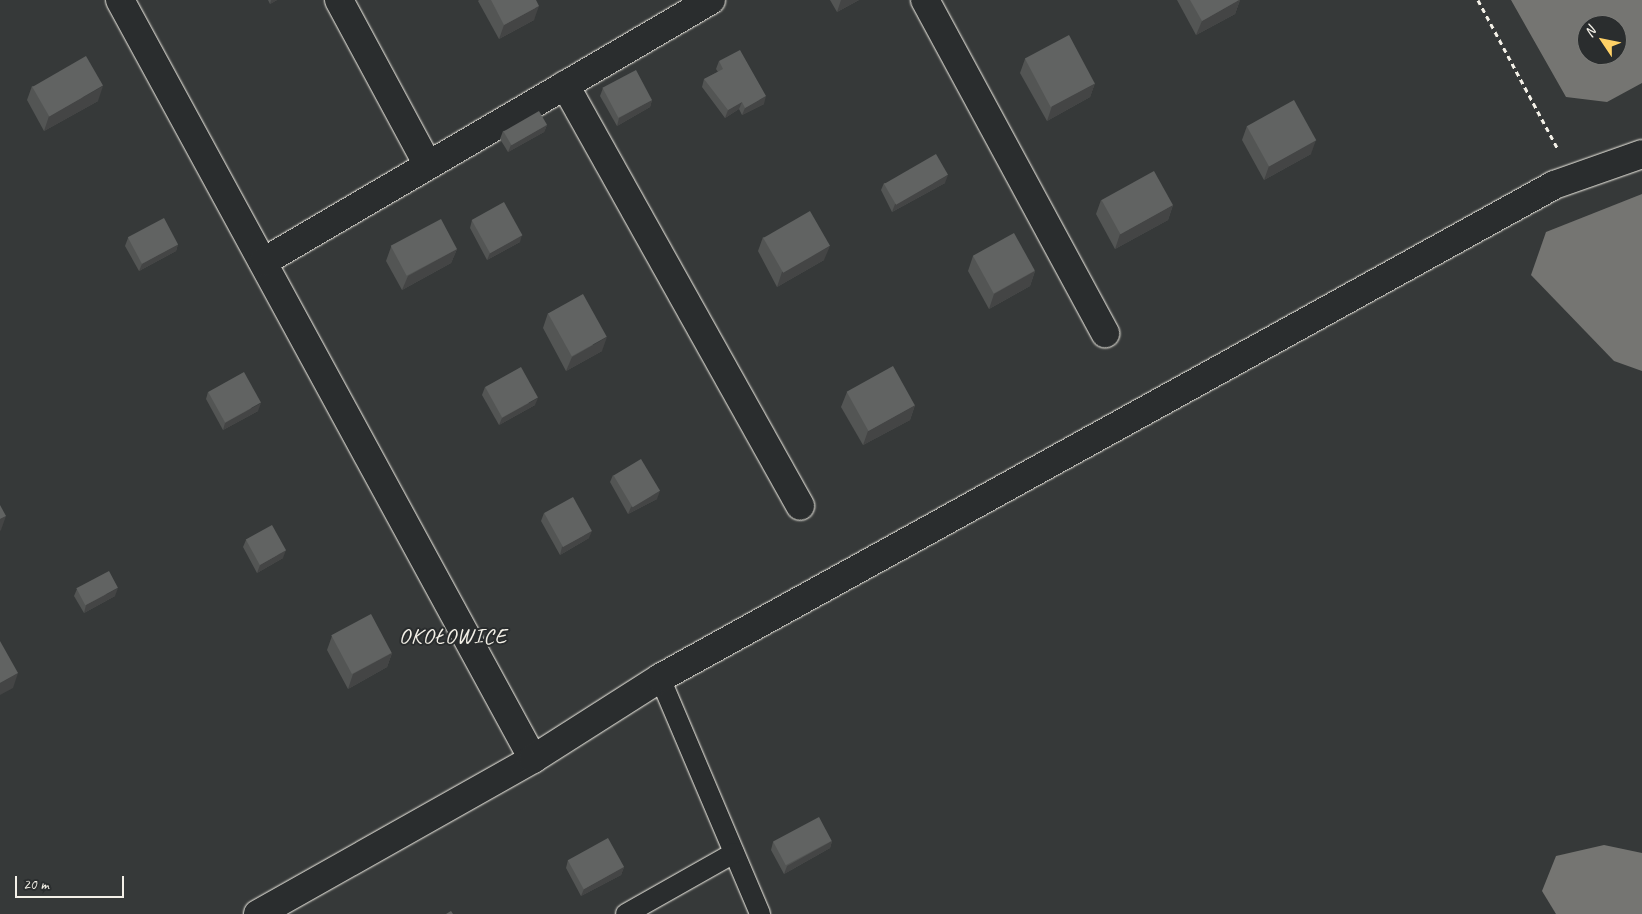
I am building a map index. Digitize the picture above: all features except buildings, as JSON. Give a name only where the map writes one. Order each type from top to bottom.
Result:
[{"type":"street","points":[[120,0],[533,759]]},
{"type":"street","points":[[339,0],[428,165]]},
{"type":"street","points":[[263,262],[711,0]]},
{"type":"street","points":[[925,0],[1105,332]]},
{"type":"street","points":[[565,85],[800,506]]},
{"type":"street","points":[[258,914],[533,759],[660,678],[1574,178],[1642,154]]},
{"type":"lane","points":[[660,678],[760,914]]},
{"type":"lane","points":[[626,914],[734,853]]},
{"type":"path","points":[[1478,0],[1574,178]]},
{"type":"shaded area","points":[[1511,0],[1642,0],[1642,83],[1607,102],[1566,97]]},
{"type":"shaded area","points":[[1642,194],[1642,371],[1614,361],[1531,275],[1546,232]]},
{"type":"shaded area","points":[[1604,845],[1642,853],[1642,914],[1556,914],[1542,891],[1556,856]]},
{"type":"district","name":"OKOŁOWICE","points":[[453,637]]}]
